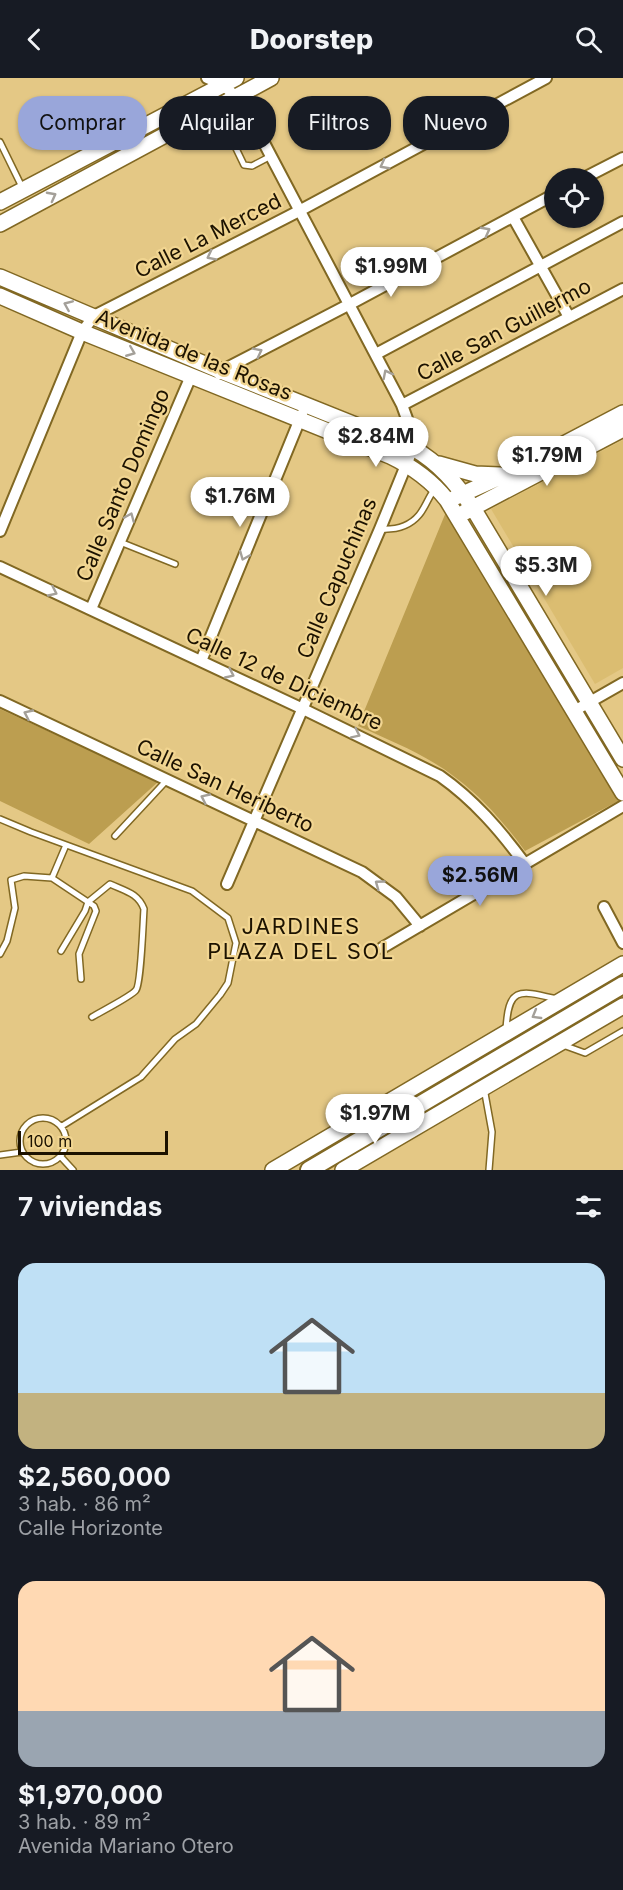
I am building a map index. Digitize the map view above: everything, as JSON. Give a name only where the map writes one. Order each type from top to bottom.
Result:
[{"type":"main road","points":[[309,1170],[623,985]]},
{"type":"street","points":[[207,78],[230,82]]},
{"type":"street","points":[[230,82],[237,96],[271,78]]},
{"type":"street","name":"Calle La Merced","points":[[0,531],[82,332],[93,316],[299,211],[546,78]]},
{"type":"street","points":[[0,202],[230,82]]},
{"type":"street","points":[[0,224],[159,138]]},
{"type":"street","points":[[268,150],[402,405],[410,427],[413,448]]},
{"type":"street","points":[[604,168],[623,158]]},
{"type":"street","points":[[77,163],[85,178]]},
{"type":"street","points":[[213,385],[221,371],[544,200]]},
{"type":"street","points":[[513,217],[569,317]]},
{"type":"street","points":[[376,354],[623,222]]},
{"type":"street","name":"Avenida de las Rosas","points":[[0,277],[221,371],[413,448],[436,463],[473,508],[623,759]]},
{"type":"street","name":"Calle San Guillermo","points":[[402,405],[623,289]]},
{"type":"street","name":"Avenida de las Rosas","points":[[0,296],[82,332],[390,456],[406,464],[437,487],[457,516],[623,793]]},
{"type":"street","name":"Calle Santo Domingo","points":[[91,609],[191,376]]},
{"type":"street","points":[[201,661],[305,405]]},
{"type":"street","points":[[447,500],[509,473],[623,413]]},
{"type":"street","points":[[457,516],[621,434]]},
{"type":"street","name":"Calle Capuchinas","points":[[227,884],[413,448]]},
{"type":"street","points":[[436,463],[475,474],[509,473]]},
{"type":"street","name":"Calle 12 de Diciembre","points":[[0,567],[417,764],[456,788],[491,820],[525,864]]},
{"type":"street","points":[[574,711],[623,683]]},
{"type":"street","name":"Calle San Heriberto","points":[[0,701],[362,872],[396,897],[420,926]]},
{"type":"street","points":[[382,948],[623,806]]},
{"type":"street","points":[[604,907],[623,943]]},
{"type":"street","points":[[273,1170],[623,964]]},
{"type":"street","points":[[343,1170],[358,1165],[623,1006]]},
{"type":"street","points":[[358,1119],[358,1165]]},
{"type":"lane","points":[[0,142],[24,190]]},
{"type":"lane","points":[[237,150],[244,165],[252,166],[271,156]]},
{"type":"lane","points":[[380,529],[391,530],[412,522],[420,514],[437,487]]},
{"type":"lane","points":[[120,542],[175,564]]},
{"type":"lane","points":[[115,836],[167,780]]},
{"type":"lane","points":[[0,819],[192,891],[228,918],[236,943],[228,983],[196,1024],[175,1039],[141,1077],[62,1126]]},
{"type":"lane","points":[[52,878],[66,845]]},
{"type":"lane","points":[[0,954],[7,941],[15,908],[11,880],[24,876],[52,878],[94,906],[96,911],[79,954],[81,979]]},
{"type":"lane","points":[[61,951],[88,902],[110,884],[132,892],[141,901],[144,909],[138,989],[130,996],[92,1017]]},
{"type":"lane","points":[[506,1033],[507,1010],[510,1001],[516,995],[527,992],[561,1000]]},
{"type":"lane","points":[[559,1044],[585,1053],[623,1031]]},
{"type":"lane","points":[[484,1088],[492,1132],[489,1170]]},
{"type":"lane","points":[[47,1117],[62,1126],[67,1142],[61,1157],[48,1164],[33,1162],[22,1152],[20,1135],[30,1120],[47,1117]]},
{"type":"lane","points":[[0,1155],[22,1152]]},
{"type":"lane","points":[[61,1157],[73,1170]]},
{"type":"shaded area","points":[[623,440],[623,668],[595,684],[491,509]]},
{"type":"shaded area","points":[[446,512],[620,800],[525,851],[493,812],[456,778],[421,755],[358,726]]},
{"type":"shaded area","points":[[0,709],[158,782],[89,844],[0,801]]},
{"type":"district","name":"JARDINES PLAZA DEL SOL","points":[[301,938]]}]
